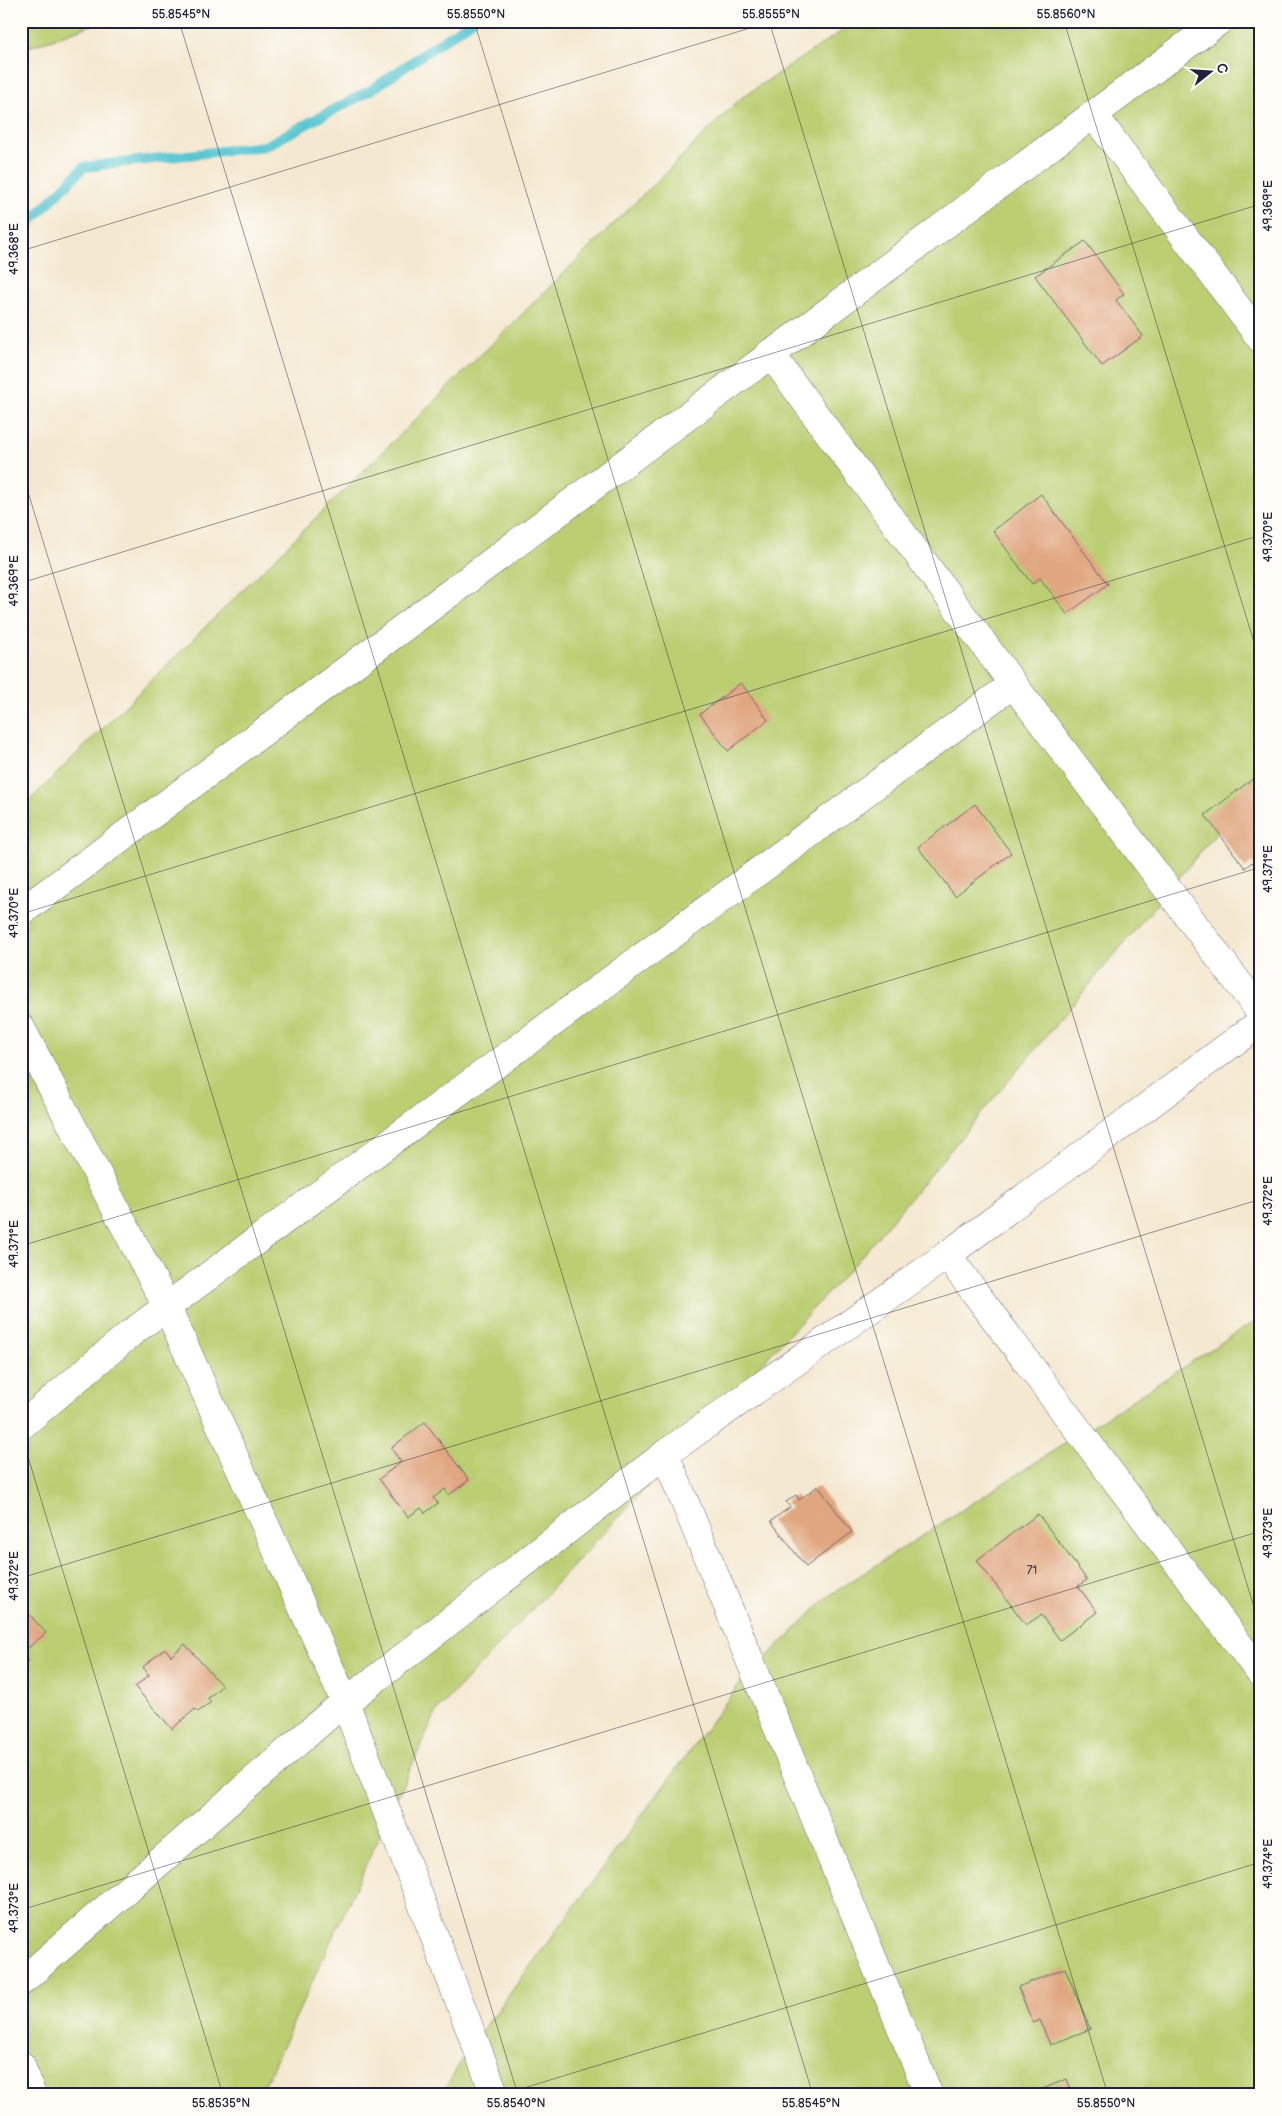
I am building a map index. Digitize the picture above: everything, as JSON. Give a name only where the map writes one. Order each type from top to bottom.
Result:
[{"type":"lane","points":[[21,912],[1218,21]]},
{"type":"lane","points":[[1093,114],[1261,338]]},
{"type":"lane","points":[[770,353],[1013,684],[1261,1013]]},
{"type":"lane","points":[[21,1426],[131,1333],[1013,684]]},
{"type":"lane","points":[[21,1982],[345,1702],[666,1454],[947,1255],[1261,1022]]},
{"type":"lane","points":[[21,1028],[166,1307],[345,1702],[495,2095]]},
{"type":"lane","points":[[947,1255],[1261,1674]]},
{"type":"lane","points":[[666,1454],[929,2095]]},
{"type":"lane","points":[[21,2065],[32,2095]]},
{"type":"green space","points":[[21,21],[103,21],[21,50]]},
{"type":"green space","points":[[857,21],[1261,21],[1261,780],[854,1265],[437,1711],[260,2095],[21,2095],[21,809],[741,98]]},
{"type":"green space","points":[[1261,1317],[1261,2095],[441,2095],[468,2050],[740,1683],[830,1595]]},
{"type":"building","points":[[1085,241],[1124,294],[1116,300],[1143,336],[1102,366],[1035,276]]},
{"type":"building","points":[[1041,494],[1108,584],[1067,614],[1040,578],[1032,584],[993,531]]},
{"type":"building","points":[[741,683],[768,720],[728,751],[700,714]]},
{"type":"building","points":[[1254,778],[1261,787],[1261,873],[1252,862],[1245,868],[1205,815]]},
{"type":"building","points":[[975,804],[1011,853],[955,896],[918,847]]},
{"type":"building","points":[[425,1422],[469,1480],[449,1495],[445,1489],[433,1498],[438,1503],[425,1513],[421,1508],[408,1517],[379,1479],[401,1462],[391,1448]]},
{"type":"building","points":[[818,1486],[852,1532],[806,1567],[771,1521],[790,1507],[786,1502],[796,1495],[799,1500]]},
{"type":"building","points":[[1038,1514],[1087,1580],[1078,1586],[1097,1612],[1060,1640],[1041,1615],[1026,1625],[977,1560]]},
{"type":"building","points":[[21,1605],[46,1633],[23,1652],[29,1661],[21,1668]]},
{"type":"building","points":[[185,1644],[222,1686],[208,1698],[211,1702],[198,1712],[195,1709],[172,1729],[135,1687],[149,1675],[143,1667],[165,1648],[171,1656]]},
{"type":"building","points":[[1065,1968],[1090,2029],[1050,2045],[1040,2020],[1033,2023],[1018,1987]]},
{"type":"building","points":[[1067,2079],[1073,2095],[1028,2095]]},
{"type":"waterway","points":[[21,231],[84,167],[265,146],[371,90],[472,21]]}]
